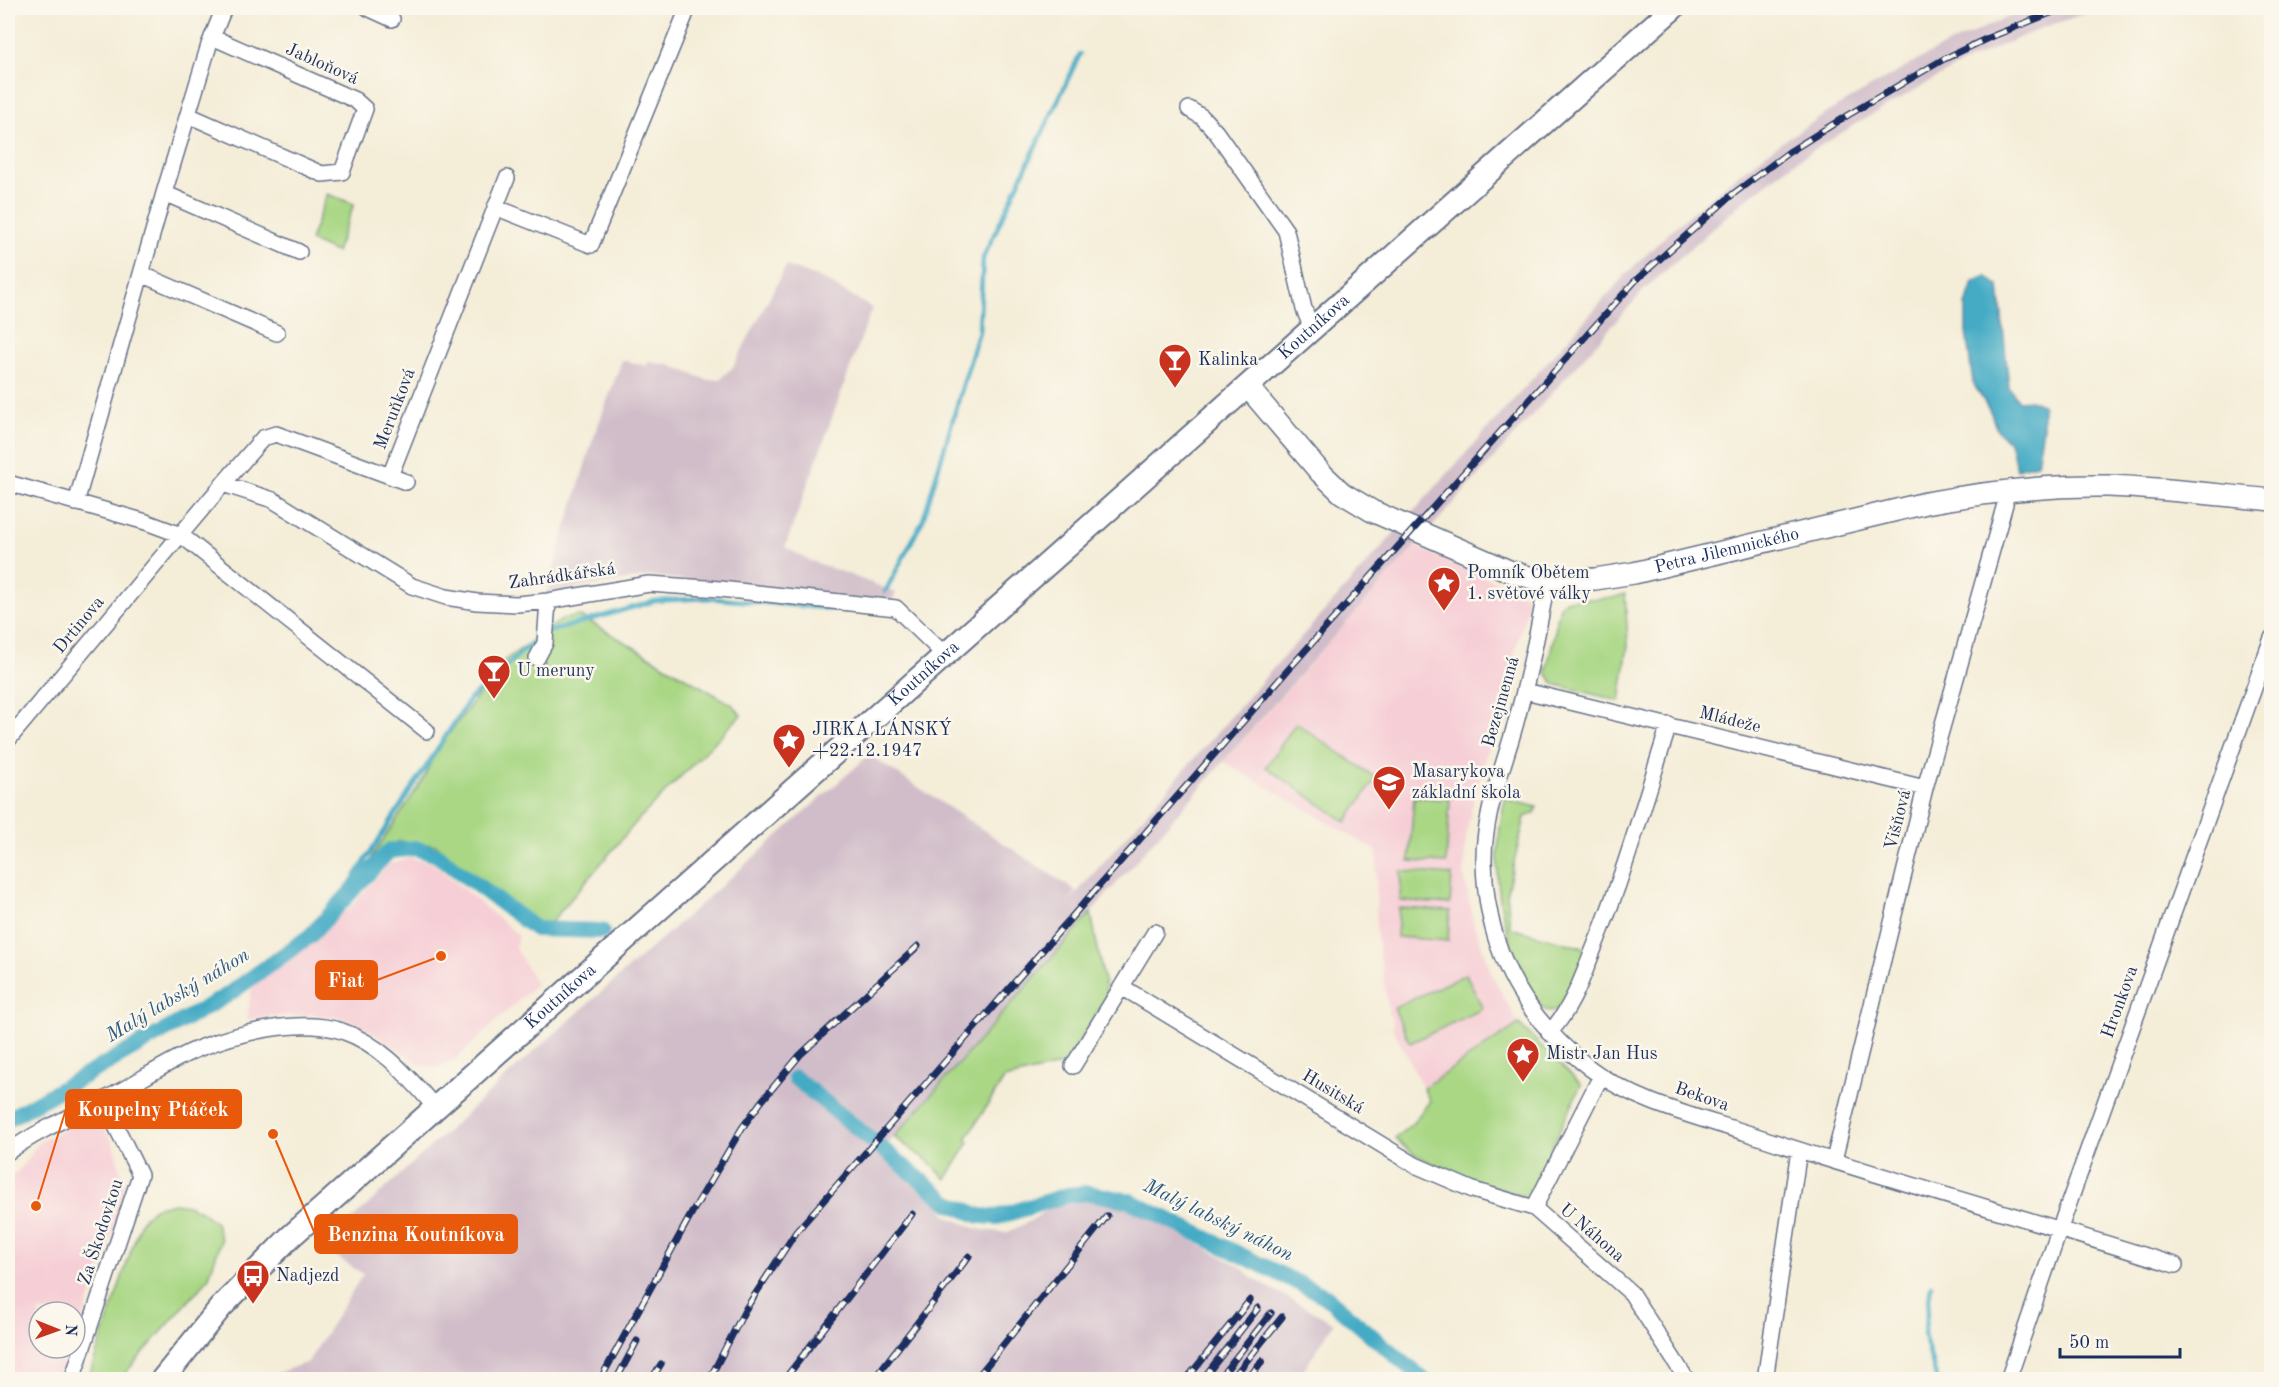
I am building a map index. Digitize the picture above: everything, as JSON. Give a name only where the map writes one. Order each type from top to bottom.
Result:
[{"type":"main road","name":"Koutníkova","points":[[162,1380],[221,1307],[289,1238],[1672,8]]},
{"type":"street","points":[[76,503],[164,193],[212,37],[224,8]]},
{"type":"street","points":[[368,8],[392,19]]},
{"type":"street","points":[[495,207],[591,245],[688,8]]},
{"type":"street","name":"Jabloňová","points":[[188,115],[322,174],[342,172],[365,109],[355,100],[212,37]]},
{"type":"street","points":[[1188,109],[1202,117],[1221,138],[1286,231],[1304,309],[1312,328]]},
{"type":"street","name":"Meruňková","points":[[223,484],[263,438],[276,434],[390,476],[507,178]]},
{"type":"street","points":[[164,193],[299,252]]},
{"type":"street","points":[[141,274],[277,333]]},
{"type":"street","name":"Petra Jilemnického","points":[[1247,386],[1320,472],[1354,501],[1509,572],[1547,581],[1595,579],[1634,573],[1926,503],[2005,491],[2106,486],[2271,500]]},
{"type":"street","points":[[390,476],[406,482]]},
{"type":"street","points":[[8,483],[146,522],[181,535],[427,731]]},
{"type":"street","points":[[181,535],[223,484]]},
{"type":"street","name":"Zahrádkářská","points":[[223,484],[273,500],[412,586],[429,593],[459,600],[496,604],[548,601],[649,584],[720,589],[896,608],[945,656]]},
{"type":"street","name":"Višňová","points":[[1834,1160],[1926,788],[2005,504],[2005,491]]},
{"type":"street","name":"Drtinova","points":[[8,740],[181,535]]},
{"type":"street","name":"Bezejmenná","points":[[1547,581],[1539,631],[1525,691],[1489,818],[1484,865],[1487,896],[1496,938],[1512,978],[1527,1004],[1550,1033]]},
{"type":"street","points":[[537,658],[545,643],[548,601]]},
{"type":"street","name":"Hronkova","points":[[2008,1380],[2271,638]]},
{"type":"street","name":"Mládeže","points":[[1525,691],[1926,788]]},
{"type":"street","points":[[1550,1033],[1560,1022],[1574,999],[1600,933],[1620,880],[1669,725]]},
{"type":"street","points":[[1073,1066],[1155,932]]},
{"type":"street","name":"Husitská","points":[[1122,987],[1415,1165],[1473,1190],[1534,1208]]},
{"type":"street","points":[[8,1152],[46,1127],[103,1100],[199,1048],[273,1027],[317,1026],[342,1031],[374,1047],[403,1071],[436,1108]]},
{"type":"street","name":"Bekova","points":[[1550,1033],[1601,1076],[1659,1103],[1799,1150],[2175,1265]]},
{"type":"street","name":"U Náhona","points":[[1601,1076],[1534,1208],[1631,1293],[1687,1380]]},
{"type":"street","name":"Za Škodovkou","points":[[72,1380],[140,1175],[103,1100]]},
{"type":"street","points":[[1765,1380],[1799,1150]]},
{"type":"shaded area","points":[[2028,8],[2101,8],[2039,29],[1993,49],[1950,70],[1854,125],[1796,161],[1741,203],[1645,289],[1296,679],[878,1155],[910,1170],[931,1191],[947,1216],[977,1229],[1006,1233],[1034,1219],[1068,1193],[1109,1196],[1241,1267],[1252,1278],[1334,1323],[1298,1379],[258,1380],[308,1362],[363,1274],[323,1248],[334,1236],[519,1065],[869,755],[1076,891],[1066,905],[1278,663],[1628,272],[1674,228],[1726,184],[1782,142],[1841,104],[1938,49]]},
{"type":"shaded area","points":[[786,266],[822,279],[872,308],[785,547],[809,560],[896,592],[890,604],[651,576],[546,594],[591,445],[622,360],[646,366],[649,362],[669,365],[707,380],[720,379],[733,367]]},
{"type":"shaded area","name":"Masarykova základní škola","points":[[1414,546],[1523,594],[1527,598],[1528,605],[1474,798],[1466,834],[1464,875],[1474,924],[1493,977],[1519,1024],[1423,1088],[1393,1029],[1393,1021],[1389,1014],[1376,930],[1377,851],[1224,762]]},
{"type":"shaded area","points":[[409,858],[433,863],[519,936],[515,947],[536,984],[454,1061],[437,1068],[421,1065],[362,1026],[338,1017],[272,1016],[247,1020],[253,977],[267,964],[350,908],[389,864]]},
{"type":"shaded area","points":[[88,1121],[103,1127],[113,1143],[125,1188],[125,1199],[87,1306],[87,1300],[27,1300],[27,1360],[68,1360],[61,1379],[8,1379],[8,1177],[18,1171],[40,1141]]},
{"type":"green space","points":[[327,194],[354,204],[336,252],[310,241]]},
{"type":"green space","points":[[1625,594],[1628,645],[1620,701],[1554,684],[1546,673],[1560,607],[1565,600],[1613,598]]},
{"type":"green space","points":[[580,616],[733,705],[741,715],[637,821],[549,925],[531,919],[436,845],[399,841],[371,858],[423,780],[436,751],[505,660],[563,619]]},
{"type":"green space","points":[[1296,723],[1376,778],[1346,822],[1266,767]]},
{"type":"green space","points":[[1414,797],[1450,800],[1446,863],[1409,861]]},
{"type":"green space","points":[[1505,799],[1537,807],[1535,813],[1525,817],[1507,891],[1510,928],[1588,949],[1568,999],[1556,1011],[1545,1010],[1534,996],[1506,928],[1498,886],[1498,844]]},
{"type":"green space","points":[[1401,871],[1452,875],[1450,904],[1400,901]]},
{"type":"green space","points":[[1399,908],[1450,911],[1448,941],[1397,937]]},
{"type":"green space","points":[[1091,913],[1107,996],[1066,1064],[1004,1079],[966,1139],[969,1142],[946,1179],[929,1162],[894,1137]]},
{"type":"green space","points":[[1466,974],[1483,1009],[1410,1043],[1394,1008]]},
{"type":"green space","points":[[1519,1024],[1581,1085],[1528,1197],[1438,1166],[1406,1148],[1395,1138],[1412,1124],[1430,1101],[1423,1088]]},
{"type":"green space","points":[[174,1203],[188,1205],[216,1223],[221,1240],[208,1279],[120,1379],[88,1379],[141,1221],[154,1208]]},
{"type":"water","points":[[1986,276],[1999,286],[2009,388],[2019,401],[2031,400],[2043,406],[2043,428],[2037,464],[2016,469],[2011,445],[1996,428],[1991,413],[1973,383],[1966,332],[1966,305],[1973,282]]},
{"type":"waterway","points":[[885,592],[923,520],[979,331],[983,258],[1080,54]]},
{"type":"waterway","points":[[548,632],[655,601],[707,598],[834,609]]},
{"type":"waterway","points":[[332,912],[469,700],[537,638]]},
{"type":"waterway","name":"Malý labský náhon","points":[[8,1119],[226,996],[310,936],[389,851],[415,848],[437,855],[536,929],[602,931]]},
{"type":"waterway","name":"Malý labský náhon","points":[[795,1078],[949,1203],[980,1216],[997,1217],[1068,1195],[1089,1193],[1130,1201],[1325,1296],[1424,1380]]},
{"type":"waterway","points":[[1931,1285],[1924,1335],[1937,1380]]},
{"type":"railway","points":[[709,1380],[745,1310],[796,1232],[1287,671],[1636,280],[1733,194],[1789,152],[1944,59],[1988,38],[2063,8]]},
{"type":"railway","points":[[600,1380],[694,1209],[742,1128],[761,1102],[800,1055],[918,946]]},
{"type":"railway","points":[[784,1380],[912,1214]]},
{"type":"railway","points":[[975,1380],[1107,1216]]},
{"type":"railway","points":[[873,1380],[969,1256]]},
{"type":"railway","points":[[1186,1380],[1250,1300]]},
{"type":"railway","points":[[1202,1380],[1258,1308]]},
{"type":"railway","points":[[1218,1380],[1271,1313]]},
{"type":"railway","points":[[1231,1380],[1282,1317]]},
{"type":"railway","points":[[616,1380],[637,1341]]},
{"type":"railway","points":[[1247,1380],[1262,1361]]},
{"type":"railway","points":[[651,1380],[661,1364]]},
{"type":"place","name":"Kalinka","points":[[1175,389]]},
{"type":"place","name":"Pomník Obětem 1. světové války","points":[[1444,612]]},
{"type":"place","name":"U meruny","points":[[494,700]]},
{"type":"place","name":"JIRKA LÁNSKÝ +22.12.1947","points":[[789,769]]},
{"type":"place","name":"Masarykova základní škola","points":[[1389,811]]},
{"type":"place","name":"Fiat","points":[[441,956]]},
{"type":"place","name":"Mistr Jan Hus","points":[[1523,1083]]},
{"type":"place","name":"Benzina Koutníkova","points":[[273,1134]]},
{"type":"place","name":"Koupelny Ptáček","points":[[36,1206]]},
{"type":"place","name":"Nadjezd","points":[[253,1305]]}]
